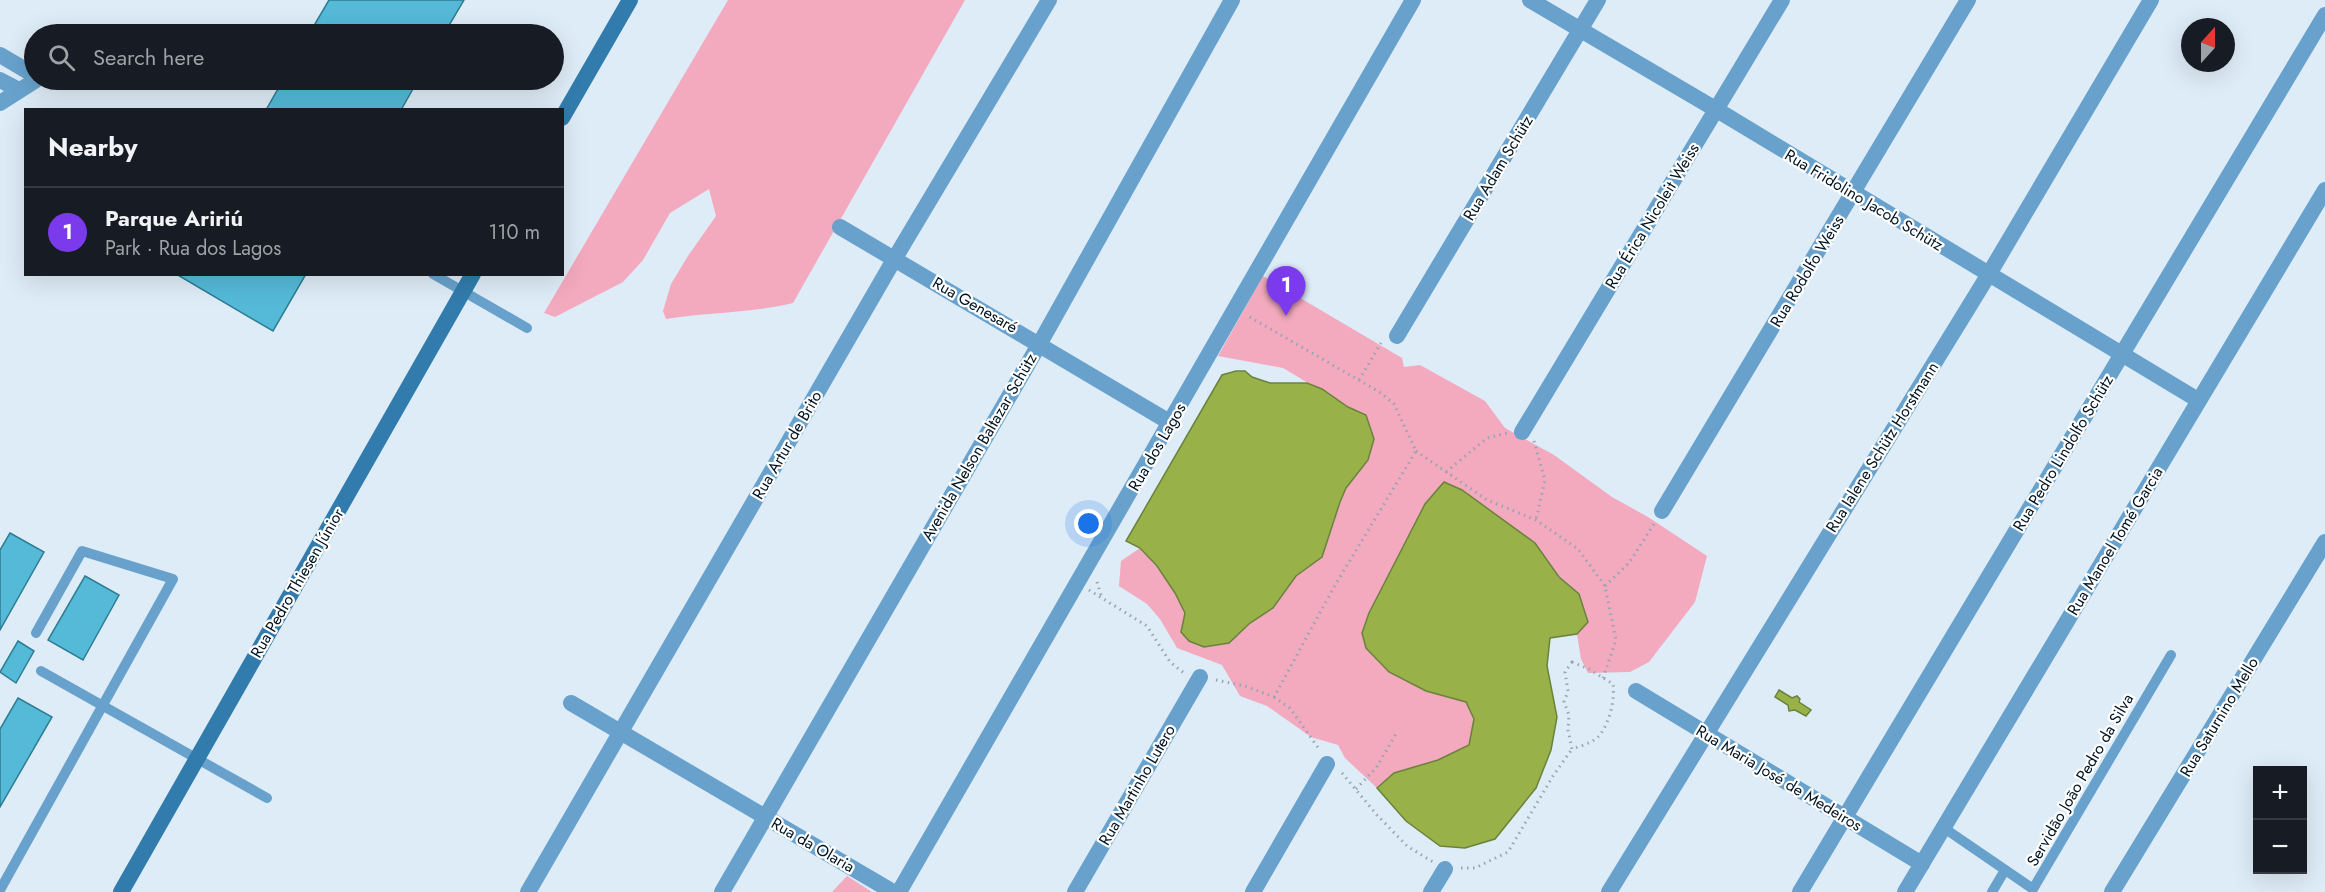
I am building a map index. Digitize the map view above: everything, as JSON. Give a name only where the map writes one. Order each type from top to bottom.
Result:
[{"type":"main road","points":[[564,115],[630,0]]},
{"type":"main road","name":"Rua Pedro Thiesen Júnior","points":[[121,892],[472,276]]},
{"type":"street","name":"Rua Artur de Brito","points":[[528,892],[895,258],[1049,0]]},
{"type":"street","name":"Avenida Nelson Baltazar Schütz","points":[[722,892],[1040,343],[1233,0]]},
{"type":"street","name":"Rua dos Lagos","points":[[899,892],[1413,0]]},
{"type":"street","name":"Rua Fridolino Jacob Schütz","points":[[1530,0],[2199,400]]},
{"type":"street","name":"Rua Adam Schütz","points":[[1397,336],[1598,0]]},
{"type":"street","name":"Rua Érica Nicoleit Weiss","points":[[1522,432],[1782,0]]},
{"type":"street","name":"Rua Rodolfo Weiss","points":[[1662,511],[1854,194],[1968,0]]},
{"type":"street","name":"Rua Ialene Schütz Horstmann","points":[[1609,892],[1989,274],[2151,0]]},
{"type":"street","name":"Rua Pedro Lindolfo Schütz","points":[[1800,892],[2325,15]]},
{"type":"street","points":[[0,55],[24,69]]},
{"type":"street","points":[[0,80],[19,90]]},
{"type":"street","points":[[0,103],[24,87]]},
{"type":"street","name":"Rua Manoel Tomé Garcia","points":[[1905,892],[2325,190]]},
{"type":"street","name":"Rua Genesaré","points":[[840,226],[1171,423]]},
{"type":"street","name":"Rua Saturnino Mello","points":[[2112,892],[2325,542]]},
{"type":"street","name":"Rua Martinho Lutero","points":[[1075,892],[1200,677]]},
{"type":"street","name":"Rua Maria José de Medeiros","points":[[1636,691],[1922,864]]},
{"type":"street","name":"Rua da Olaria","points":[[571,703],[893,892]]},
{"type":"street","points":[[1253,892],[1327,764]]},
{"type":"street","points":[[1431,892],[1445,869]]},
{"type":"lane","points":[[436,276],[527,328]]},
{"type":"lane","points":[[0,890],[173,579],[82,550],[36,633]]},
{"type":"lane","name":"Servidão João Pedro da Silva","points":[[1944,828],[2033,889],[2171,655]]},
{"type":"lane","points":[[41,671],[267,798]]},
{"type":"lane","points":[[1992,892],[2005,870]]},
{"type":"path","points":[[1251,318],[1382,393],[1394,404],[1416,451],[1487,500],[1536,520],[1578,549],[1605,586],[1616,640],[1603,678]]},
{"type":"path","points":[[1359,380],[1382,342],[1397,336]]},
{"type":"path","points":[[1446,472],[1487,438],[1522,432],[1536,442],[1545,480],[1536,520]]},
{"type":"path","points":[[1274,697],[1340,577],[1416,451]]},
{"type":"path","points":[[1605,586],[1629,563],[1662,511]]},
{"type":"path","points":[[1101,596],[1147,626],[1177,669],[1188,675],[1245,686],[1274,697],[1290,708],[1327,764],[1341,772],[1407,846],[1445,869],[1475,868],[1508,852],[1572,748],[1587,744],[1598,736],[1614,698],[1613,684],[1589,669],[1572,662],[1566,668],[1565,678],[1568,691],[1564,702],[1569,715],[1568,730],[1572,748]]},
{"type":"path","points":[[1356,789],[1376,768],[1396,734]]},
{"type":"shaded area","points":[[728,0],[965,0],[793,303],[761,309],[666,319],[663,311],[671,284],[716,216],[709,189],[670,213],[643,260],[623,282],[555,317],[544,313]]},
{"type":"shaded area","points":[[1263,276],[1402,358],[1404,367],[1420,365],[1485,401],[1505,428],[1554,455],[1612,497],[1648,517],[1707,556],[1695,602],[1649,662],[1630,672],[1588,673],[1581,659],[1577,634],[1588,622],[1579,594],[1559,577],[1535,543],[1462,490],[1444,483],[1425,504],[1369,613],[1426,691],[1466,702],[1474,719],[1469,745],[1438,760],[1394,773],[1377,788],[1345,758],[1338,745],[1311,737],[1267,706],[1240,696],[1222,665],[1177,648],[1160,619],[1147,604],[1119,586],[1121,561],[1140,548],[1179,597],[1185,615],[1181,632],[1229,643],[1250,623],[1273,608],[1296,576],[1322,557],[1339,502],[1346,488],[1368,460],[1367,418],[1283,368],[1218,356]]},
{"type":"shaded area","points":[[1245,371],[1252,377],[1270,383],[1307,383],[1322,389],[1348,407],[1366,415],[1374,439],[1368,460],[1346,488],[1322,557],[1296,576],[1273,608],[1250,623],[1229,643],[1204,647],[1189,641],[1181,632],[1185,613],[1157,566],[1140,548],[1126,541],[1222,375]]},
{"type":"shaded area","points":[[1444,482],[1462,490],[1535,543],[1559,577],[1579,594],[1588,622],[1577,634],[1550,638],[1547,666],[1557,717],[1551,750],[1536,788],[1495,839],[1465,848],[1440,846],[1406,821],[1377,788],[1394,773],[1438,760],[1469,745],[1474,719],[1466,702],[1426,691],[1389,672],[1366,648],[1362,633],[1369,613],[1425,504]]},
{"type":"shaded area","points":[[1779,690],[1792,698],[1797,696],[1800,699],[1799,702],[1811,710],[1806,716],[1795,710],[1789,711],[1788,705],[1775,697]]},
{"type":"shaded area","points":[[847,876],[872,892],[832,892]]},
{"type":"building","points":[[329,0],[464,0],[450,24],[315,24]]},
{"type":"building","points":[[277,90],[412,90],[402,108],[267,108]]},
{"type":"building","points":[[179,276],[305,276],[273,331]]},
{"type":"building","points":[[10,533],[44,552],[0,630],[0,550]]},
{"type":"building","points":[[85,576],[119,595],[83,660],[48,640]]},
{"type":"building","points":[[18,641],[34,651],[16,683],[0,672]]},
{"type":"building","points":[[18,698],[52,717],[0,807],[0,729]]},
{"type":"place","name":"Parque Aririú","points":[[1286,316]]}]
